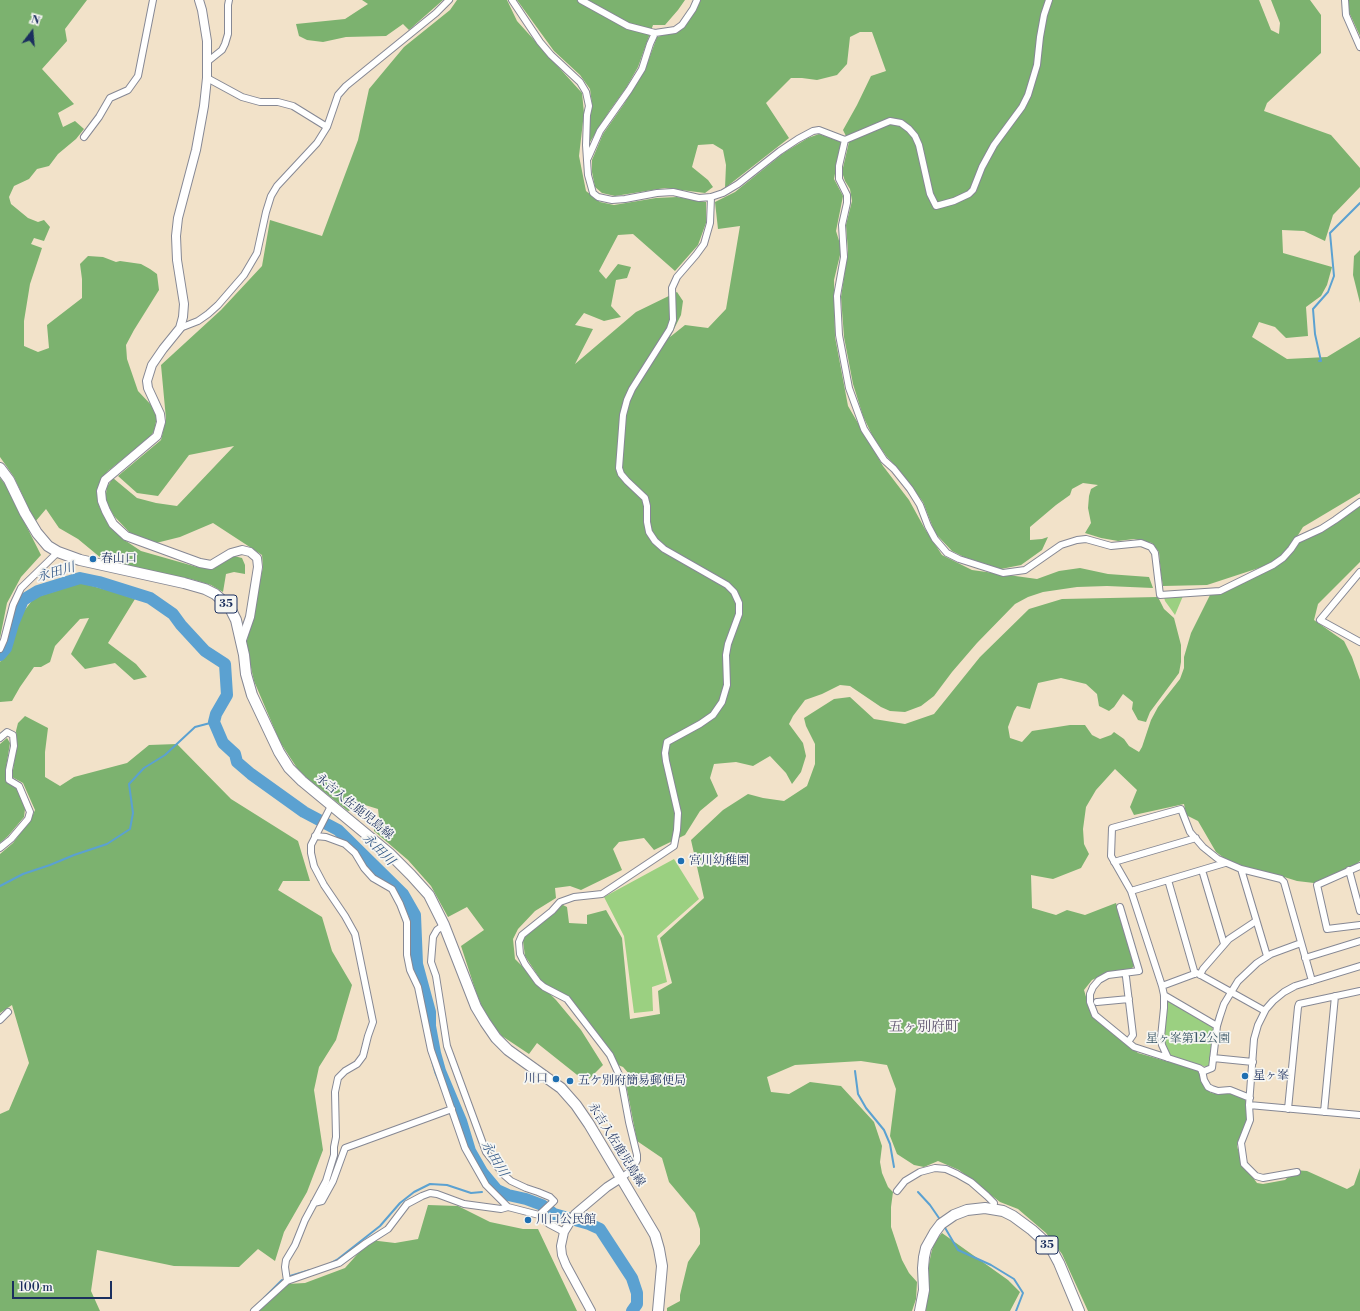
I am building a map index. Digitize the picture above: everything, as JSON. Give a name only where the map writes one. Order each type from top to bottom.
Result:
[{"type":"main road","name":"永吉入佐鹿児島線","points":[[0,468],[9,480],[36,533],[48,546],[58,552],[80,560],[184,583],[215,594],[231,610],[236,620],[250,688],[279,752],[289,768],[329,809],[368,834],[412,875],[429,895],[444,925],[476,1006],[484,1022],[496,1038],[508,1050],[560,1088],[576,1105],[590,1124],[655,1235],[659,1249],[662,1272],[658,1311]]},
{"type":"main road","name":"35","points":[[920,1311],[924,1290],[923,1268],[926,1248],[932,1236],[941,1224],[961,1212],[974,1208],[989,1208],[1003,1211],[1013,1216],[1044,1241],[1052,1250],[1059,1263],[1080,1311]]},
{"type":"street","points":[[84,137],[99,117],[110,98],[128,90],[138,76],[153,0]]},
{"type":"street","points":[[199,0],[207,41],[207,78],[204,106],[196,150],[178,218],[176,236],[177,260],[184,304],[183,317],[180,328],[152,365],[147,380],[148,388],[160,414],[161,422],[157,436],[105,480],[101,491],[102,501],[113,524],[126,536],[200,563],[211,565],[242,550],[250,552],[257,558],[258,567],[250,617],[241,644]]},
{"type":"street","points":[[207,62],[222,50],[225,44],[228,34],[229,0]]},
{"type":"street","points":[[180,328],[198,321],[208,314],[218,305],[244,275],[257,253],[266,212],[277,186],[317,143],[327,127],[338,95],[346,86],[436,13],[449,0]]},
{"type":"street","points":[[512,0],[540,42],[551,55],[580,82],[586,92],[589,106],[587,138],[588,175],[593,193],[598,196],[612,200],[625,200],[657,193],[673,192],[699,198],[711,197],[723,193],[738,184],[798,138],[813,131],[819,130],[845,140],[890,121],[901,123],[915,136],[919,145],[930,194],[936,206],[954,201],[969,194],[991,151],[1022,107],[1028,95],[1037,65],[1044,15],[1049,0]]},
{"type":"street","points":[[581,0],[628,26],[655,33],[674,30],[682,25],[693,9],[697,0]]},
{"type":"street","points":[[1345,0],[1346,15],[1360,47]]},
{"type":"street","points":[[588,158],[600,131],[642,69],[655,33]]},
{"type":"street","points":[[207,78],[242,97],[260,102],[278,102],[293,106],[327,127]]},
{"type":"street","points":[[845,140],[839,166],[839,178],[847,195],[847,204],[842,225],[844,257],[837,296],[839,335],[850,388],[864,430],[884,460],[894,469],[910,489],[920,505],[935,539],[947,552],[959,559],[1003,573],[1025,570],[1061,545],[1077,540],[1086,539],[1111,546],[1141,543],[1151,547],[1155,553],[1160,595],[1220,591],[1273,565],[1283,558],[1297,540],[1330,523],[1360,502]]},
{"type":"street","points":[[592,1311],[562,1256],[561,1246],[564,1232],[575,1214],[607,1187],[632,1170],[637,1160],[637,1156],[621,1078],[610,1055],[567,1000],[538,982],[525,964],[520,954],[519,942],[522,935],[552,911],[560,902],[574,897],[602,894],[674,846],[678,813],[666,761],[665,753],[667,742],[713,715],[722,702],[727,685],[726,655],[739,614],[738,603],[734,592],[727,585],[664,549],[655,541],[649,532],[647,522],[647,506],[644,498],[621,474],[619,468],[623,415],[627,400],[632,389],[670,329],[674,320],[672,288],[677,277],[704,244],[710,223],[711,197]]},
{"type":"street","points":[[0,649],[4,640],[13,605],[21,588],[58,552]]},
{"type":"street","points":[[1360,572],[1320,620],[1360,642]]},
{"type":"street","points":[[0,738],[7,732],[13,735],[14,746],[9,770],[9,780],[19,786],[30,812],[28,819],[11,839],[0,848]]},
{"type":"street","points":[[287,1281],[284,1267],[286,1260],[295,1245],[305,1220],[326,1180],[334,1155],[336,1137],[335,1092],[338,1078],[345,1071],[357,1064],[363,1056],[373,1022],[355,934],[324,885],[314,866],[311,845],[329,809]]},
{"type":"street","points":[[1168,1058],[1162,1045],[1161,1037],[1164,995],[1162,986],[1131,891],[1111,856],[1112,828],[1181,809],[1190,832],[1210,853],[1225,863],[1241,870],[1281,879],[1283,881],[1312,980]]},
{"type":"street","points":[[316,834],[326,836],[345,844],[355,853],[364,868],[373,878],[392,889],[400,904],[407,922],[407,955],[410,970],[418,987],[431,1050],[465,1148],[486,1185],[508,1207]]},
{"type":"street","points":[[1114,862],[1196,838]]},
{"type":"street","points":[[1131,891],[1225,863]]},
{"type":"street","points":[[1360,866],[1317,885],[1327,929],[1360,925]]},
{"type":"street","points":[[1202,870],[1224,944]]},
{"type":"street","points":[[1241,870],[1267,956]]},
{"type":"street","points":[[1349,870],[1360,911]]},
{"type":"street","points":[[1168,880],[1198,974],[1265,1011]]},
{"type":"street","points":[[1120,907],[1139,971],[1108,975],[1099,980],[1092,987],[1090,994],[1090,1002],[1095,1015],[1134,1047],[1200,1068],[1208,1087],[1218,1091],[1230,1090],[1250,1098]]},
{"type":"street","points":[[1162,986],[1198,974],[1229,939],[1256,921]]},
{"type":"street","points":[[444,925],[437,930],[433,937],[431,962],[436,976],[447,1046],[486,1152],[504,1175],[511,1181],[544,1194],[554,1201],[541,1213]]},
{"type":"street","points":[[1305,958],[1360,941]]},
{"type":"street","points":[[1202,1072],[1212,1068],[1217,1026],[1224,1004],[1238,981],[1257,963],[1267,956],[1301,943]]},
{"type":"street","points":[[1297,1172],[1263,1178],[1256,1176],[1244,1164],[1241,1143],[1250,1124],[1249,1105],[1254,1039],[1258,1025],[1265,1011],[1273,1001],[1284,992],[1312,980],[1360,966]]},
{"type":"street","points":[[1126,977],[1132,1035],[1128,1042]]},
{"type":"street","points":[[1288,1109],[1299,1004],[1360,991]]},
{"type":"street","points":[[1164,995],[1217,1026]]},
{"type":"street","points":[[1324,1112],[1335,996]]},
{"type":"street","points":[[1097,1002],[1128,999]]},
{"type":"street","points":[[0,1020],[8,1012]]},
{"type":"street","points":[[1213,1058],[1253,1062]]},
{"type":"street","points":[[1249,1105],[1360,1115]]},
{"type":"street","points":[[314,1203],[322,1201],[333,1181],[344,1148],[452,1110]]},
{"type":"street","points":[[897,1191],[905,1181],[920,1172],[934,1168],[946,1169],[971,1182],[987,1196],[994,1203],[989,1208]]},
{"type":"street","points":[[254,1311],[287,1281],[339,1263],[388,1229],[407,1204],[430,1193],[437,1194],[464,1204],[501,1209],[508,1207],[541,1213],[549,1224],[564,1232]]},
{"type":"green space","points":[[0,0],[87,0],[65,29],[67,41],[42,69],[74,104],[58,113],[63,127],[75,121],[84,129],[76,139],[58,154],[49,166],[37,169],[29,179],[14,186],[9,197],[11,204],[28,218],[38,222],[44,220],[50,227],[44,241],[34,238],[31,244],[42,248],[30,284],[24,321],[24,346],[38,352],[49,348],[47,325],[82,298],[80,264],[88,256],[103,257],[116,262],[120,261],[141,264],[157,274],[159,290],[126,345],[127,359],[138,391],[154,408],[157,417],[154,431],[150,437],[108,471],[101,480],[98,488],[99,506],[108,524],[123,539],[141,551],[197,567],[213,569],[234,556],[242,558],[245,565],[245,574],[234,572],[226,574],[223,592],[211,585],[191,579],[113,564],[101,558],[78,539],[59,528],[46,509],[35,522],[14,477],[0,457]]},
{"type":"green space","points":[[362,0],[443,0],[409,30],[403,24],[386,36],[346,37],[323,42],[307,40],[299,36],[296,24],[345,19],[368,4]]},
{"type":"green space","points":[[457,0],[507,0],[517,21],[582,93],[584,113],[579,156],[586,191],[600,202],[614,205],[656,198],[677,197],[706,202],[706,223],[698,245],[675,271],[633,234],[618,235],[599,271],[606,279],[618,264],[631,267],[627,278],[616,280],[611,306],[621,317],[604,321],[584,313],[575,325],[593,329],[575,364],[636,312],[677,292],[683,301],[681,315],[670,337],[685,325],[708,328],[726,309],[740,226],[718,229],[715,202],[735,192],[785,152],[808,138],[819,134],[841,142],[834,179],[843,196],[836,231],[840,244],[840,255],[834,280],[835,337],[848,406],[883,466],[909,500],[925,529],[942,555],[972,570],[1037,579],[1059,571],[1080,568],[1108,574],[1149,577],[1153,588],[1107,586],[1077,587],[1043,592],[1028,597],[1015,604],[977,643],[934,696],[921,706],[905,712],[890,711],[881,707],[850,686],[840,685],[805,700],[789,724],[803,743],[806,756],[801,772],[792,784],[786,773],[770,756],[753,766],[736,762],[714,764],[710,778],[718,796],[700,811],[685,835],[654,850],[644,838],[619,842],[613,849],[622,870],[581,890],[570,886],[555,888],[556,898],[535,911],[518,929],[513,939],[515,959],[556,1000],[581,1030],[603,1065],[586,1082],[537,1043],[529,1054],[502,1036],[486,1017],[461,946],[484,930],[467,907],[448,917],[431,886],[408,860],[374,831],[374,825],[379,818],[378,809],[365,805],[348,811],[308,779],[297,768],[280,742],[254,681],[246,645],[263,567],[262,555],[213,523],[180,537],[152,544],[132,535],[114,516],[105,500],[107,487],[113,478],[137,498],[177,506],[234,446],[189,455],[158,496],[137,493],[118,476],[161,440],[166,419],[161,365],[221,310],[262,266],[270,220],[322,236],[358,140],[369,89],[404,47],[450,10]]},
{"type":"green space","points":[[517,0],[685,0],[665,25],[653,25],[638,67],[626,88],[590,142],[590,116],[592,104],[590,89],[580,75],[554,51]]},
{"type":"green space","points":[[700,0],[1259,0],[1271,30],[1279,34],[1280,23],[1271,0],[1310,0],[1321,15],[1321,53],[1267,103],[1264,111],[1331,135],[1360,168],[1360,187],[1333,215],[1325,241],[1304,231],[1282,230],[1283,253],[1332,267],[1327,285],[1321,296],[1306,307],[1308,336],[1286,338],[1275,327],[1259,322],[1252,337],[1287,359],[1327,357],[1360,337],[1360,493],[1303,527],[1287,553],[1268,565],[1207,585],[1163,586],[1159,552],[1152,543],[1134,539],[1118,541],[1085,533],[1091,523],[1088,508],[1089,496],[1091,489],[1098,485],[1083,483],[1072,489],[1070,495],[1030,527],[1030,540],[1048,537],[1042,550],[1021,565],[1001,569],[964,557],[952,551],[935,533],[923,502],[873,437],[863,416],[853,384],[844,337],[841,297],[848,251],[846,225],[852,201],[850,189],[842,172],[849,142],[843,130],[871,76],[886,71],[872,32],[860,32],[850,37],[847,64],[837,75],[817,80],[791,78],[766,103],[789,138],[725,188],[726,165],[723,150],[713,144],[698,145],[692,167],[708,180],[713,187],[705,193],[665,188],[615,196],[602,193],[595,187],[592,172],[592,160],[603,134],[624,104],[646,67],[657,37],[674,32]]},
{"type":"green space","points":[[1347,0],[1360,0],[1360,36],[1348,10]]},
{"type":"green space","points":[[1360,250],[1360,303],[1353,275],[1354,256]]},
{"type":"green space","points":[[0,478],[5,484],[41,555],[21,577],[7,603],[0,638]]},
{"type":"green space","points":[[1360,506],[1360,562],[1318,604],[1314,620],[1344,641],[1352,657],[1360,680],[1360,861],[1355,865],[1314,883],[1297,881],[1241,866],[1228,861],[1216,852],[1198,821],[1186,815],[1184,804],[1134,815],[1130,807],[1137,790],[1115,769],[1096,790],[1086,807],[1083,829],[1084,844],[1089,854],[1081,868],[1053,879],[1031,875],[1032,908],[1056,915],[1067,910],[1085,915],[1116,903],[1134,966],[1131,969],[1105,974],[1092,980],[1084,990],[1089,1007],[1098,1021],[1138,1053],[1197,1070],[1201,1073],[1201,1081],[1211,1093],[1233,1093],[1241,1096],[1246,1101],[1249,1115],[1248,1122],[1237,1146],[1242,1163],[1257,1183],[1263,1184],[1285,1180],[1295,1170],[1307,1171],[1347,1189],[1354,1185],[1360,1168],[1360,1311],[1088,1311],[1062,1254],[1046,1233],[1018,1209],[1000,1202],[959,1170],[938,1161],[924,1167],[914,1165],[897,1154],[890,1136],[896,1089],[887,1065],[861,1061],[795,1065],[767,1077],[771,1092],[789,1094],[810,1082],[841,1086],[874,1122],[882,1146],[880,1162],[882,1173],[888,1187],[893,1192],[891,1227],[902,1260],[909,1273],[917,1282],[916,1299],[912,1311],[667,1311],[667,1308],[680,1301],[680,1295],[688,1262],[700,1244],[700,1229],[695,1213],[669,1182],[662,1158],[637,1141],[626,1084],[631,1076],[623,1067],[618,1065],[590,1024],[568,998],[544,985],[525,956],[523,941],[524,936],[561,904],[567,907],[569,923],[587,924],[587,915],[606,910],[622,938],[630,1019],[660,1014],[658,991],[672,983],[660,938],[704,898],[691,840],[723,810],[748,794],[784,801],[807,786],[815,764],[815,744],[806,726],[804,718],[834,699],[850,697],[874,719],[905,724],[934,714],[980,657],[1029,609],[1062,599],[1158,597],[1164,609],[1174,618],[1181,645],[1181,662],[1179,673],[1150,712],[1146,722],[1138,720],[1132,709],[1133,702],[1123,694],[1114,707],[1109,711],[1099,706],[1097,694],[1086,684],[1061,678],[1038,683],[1030,709],[1017,706],[1008,727],[1010,738],[1022,742],[1032,731],[1070,725],[1085,725],[1092,735],[1100,739],[1111,735],[1114,732],[1124,739],[1129,746],[1139,752],[1151,720],[1158,707],[1180,679],[1184,668],[1184,657],[1191,633],[1211,593],[1223,592],[1283,562],[1298,542],[1330,527]]},
{"type":"green space","points":[[81,583],[135,599],[108,643],[136,664],[147,677],[134,680],[115,663],[85,669],[71,654],[89,618],[80,619],[55,646],[50,662],[41,667],[34,667],[12,701],[0,702],[0,662],[11,646],[21,615],[34,598]]},
{"type":"green space","points":[[1183,596],[1175,615],[1165,601],[1164,597]]},
{"type":"green space","points":[[25,716],[48,728],[45,752],[45,777],[60,786],[74,777],[127,763],[149,745],[177,744],[231,799],[298,841],[310,881],[283,881],[278,890],[322,917],[332,951],[352,985],[336,1040],[319,1067],[314,1090],[323,1150],[307,1192],[284,1232],[275,1261],[258,1249],[239,1267],[174,1266],[97,1250],[91,1291],[100,1311],[0,1311],[0,1114],[9,1110],[29,1063],[12,1005],[0,1013],[0,854],[13,843],[31,819],[35,810],[23,783],[12,777],[17,743],[16,731],[18,723]]},
{"type":"green space","points":[[7,738],[10,743],[6,768],[6,780],[17,788],[25,809],[24,817],[0,843],[0,744]]},
{"type":"green space","points":[[674,859],[699,899],[657,936],[667,982],[652,987],[653,1011],[634,1013],[624,936],[604,897]]},
{"type":"green space","name":"星ヶ峯第12公園","points":[[1168,1001],[1212,1027],[1209,1066],[1207,1067],[1172,1057],[1170,1055],[1165,1043],[1164,1030],[1166,1003]]},
{"type":"green space","points":[[428,1205],[458,1206],[490,1222],[523,1229],[538,1229],[577,1311],[257,1311],[287,1284],[305,1283],[345,1268],[370,1240],[395,1243],[418,1239]]},
{"type":"green space","points":[[942,1233],[1008,1280],[1020,1292],[1010,1311],[924,1311],[928,1295],[929,1264],[931,1254],[934,1243]]},
{"type":"waterway","points":[[1319,361],[1321,361],[1315,334],[1313,309],[1328,292],[1334,276],[1330,233],[1360,203]]},
{"type":"waterway","name":"永田川","points":[[0,655],[6,648],[13,624],[23,600],[38,591],[80,578],[99,582],[150,598],[173,614],[205,651],[225,664],[227,695],[216,714],[214,722],[223,743],[235,754],[237,762],[251,774],[304,812],[338,830],[403,894],[415,915],[417,964],[430,1012],[430,1026],[435,1053],[440,1071],[461,1121],[470,1151],[482,1172],[497,1190],[508,1195],[526,1199],[542,1205],[554,1214],[589,1224],[600,1229],[632,1278],[637,1293],[637,1304],[632,1311]]},
{"type":"waterway","points":[[0,886],[23,874],[107,844],[130,829],[133,813],[129,784],[144,768],[165,755],[195,727],[214,722]]},
{"type":"waterway","points":[[855,1071],[858,1094],[866,1108],[884,1130],[890,1144],[894,1167]]},
{"type":"waterway","points":[[329,1264],[338,1259],[380,1226],[400,1203],[414,1192],[430,1184],[447,1185],[471,1193],[482,1192]]},
{"type":"waterway","points":[[918,1192],[930,1205],[941,1221]]},
{"type":"waterway","points":[[944,1226],[958,1250],[991,1265],[1014,1279],[1023,1293],[1016,1311]]},
{"type":"waterway","points":[[290,1276],[310,1270]]},
{"type":"waterway","points":[[264,1298],[282,1280]]},
{"type":"place","name":"春山口","points":[[93,559]]},
{"type":"place","name":"宮川幼稚園","points":[[681,861]]},
{"type":"place","name":"星ヶ峯","points":[[1245,1076]]},
{"type":"place","name":"川口","points":[[556,1079]]},
{"type":"place","name":"五ケ別府簡易郵便局","points":[[570,1081]]},
{"type":"place","name":"川口公民館","points":[[528,1220]]},
{"type":"district","name":"五ヶ別府町","points":[[924,1028]]}]
